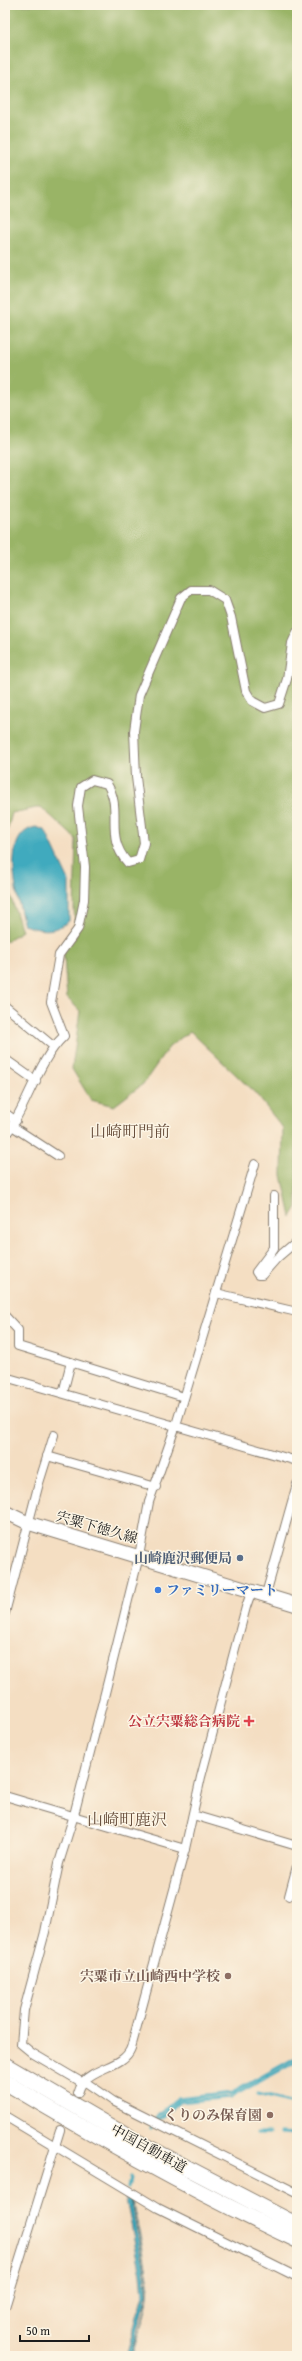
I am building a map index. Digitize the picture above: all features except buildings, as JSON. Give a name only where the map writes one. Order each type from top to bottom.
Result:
[{"type":"highway","name":"中国自動車道","points":[[5,2065],[130,2138],[297,2225]]},
{"type":"highway","name":"中国自動車道","points":[[5,2082],[124,2151],[297,2240]]},
{"type":"main road","name":"宍粟下徳久線","points":[[5,1512],[28,1523],[266,1594],[297,1605]]},
{"type":"street","points":[[5,1136],[14,1124],[53,1046],[64,1036],[51,1002],[59,955],[78,929],[84,900],[85,867],[78,806],[81,787],[92,780],[107,784],[114,795],[114,837],[119,852],[128,863],[140,860],[144,843],[136,777],[134,731],[139,695],[181,598],[190,590],[209,590],[225,600],[231,617],[246,692],[252,701],[265,708],[279,704],[287,679],[292,643],[297,632]]},
{"type":"street","points":[[5,1006],[53,1046]]},
{"type":"street","points":[[5,1059],[36,1081]]},
{"type":"street","points":[[5,1113],[14,1124],[58,1156]]},
{"type":"street","points":[[255,1164],[176,1425],[156,1487],[149,1502],[139,1556],[74,1815],[59,1863],[45,1932],[24,2010],[21,2044],[32,2053],[113,2101],[297,2193]]},
{"type":"street","points":[[274,1196],[274,1248],[256,1272],[258,1275],[262,1275],[277,1258],[297,1241]]},
{"type":"street","points":[[216,1293],[297,1312]]},
{"type":"street","points":[[5,1316],[18,1330],[18,1346],[184,1397]]},
{"type":"street","points":[[63,1393],[71,1362]]},
{"type":"street","points":[[5,1377],[297,1461]]},
{"type":"street","points":[[5,1613],[28,1523],[54,1435]]},
{"type":"street","points":[[47,1456],[156,1487]]},
{"type":"street","points":[[266,1594],[297,1484]]},
{"type":"street","points":[[78,2093],[83,2082],[129,2054],[185,1849],[203,1770],[246,1607],[252,1590]]},
{"type":"street","points":[[5,1796],[74,1815],[185,1849]]},
{"type":"street","points":[[193,1815],[297,1846]]},
{"type":"street","points":[[289,1896],[297,1866]]},
{"type":"street","points":[[5,2116],[158,2208],[297,2277]]},
{"type":"street","points":[[5,2307],[60,2130]]},
{"type":"green space","points":[[5,5],[297,5],[297,1207],[291,1217],[282,1175],[283,1128],[256,1094],[190,1031],[169,1047],[143,1084],[114,1106],[91,1100],[72,1069],[80,1011],[67,998],[63,944],[76,937],[74,909],[76,839],[41,807],[12,813],[7,832],[5,879]]},
{"type":"green space","points":[[5,879],[22,931],[5,942]]},
{"type":"water","points":[[36,827],[45,830],[69,881],[69,921],[58,928],[47,930],[36,929],[24,925],[15,883],[15,853],[18,841],[25,832]]},
{"type":"water","points":[[125,2194],[131,2195],[135,2215],[129,2195],[144,2266],[147,2294],[130,2356],[126,2356],[143,2295],[141,2274]]},
{"type":"water","points":[[135,2215],[142,2244],[146,2267]]},
{"type":"water","points":[[146,2267],[149,2283],[148,2294],[148,2285]]},
{"type":"water","points":[[140,2328],[132,2356],[130,2356],[132,2349]]},
{"type":"waterway","points":[[151,2129],[157,2116],[178,2099],[232,2093],[297,2057]]},
{"type":"waterway","points":[[156,2122],[179,2102],[231,2097],[297,2061]]},
{"type":"waterway","points":[[258,2094],[297,2104]]},
{"type":"waterway","points":[[257,2133],[269,2133]]},
{"type":"waterway","points":[[281,2133],[297,2134]]},
{"type":"waterway","points":[[128,2188],[130,2178]]},
{"type":"place","name":"山崎鹿沢郵便局","points":[[240,1558]]},
{"type":"place","name":"ファミリーマート","points":[[158,1590]]},
{"type":"place","name":"公立宍粟総合病院","points":[[249,1721]]},
{"type":"place","name":"宍粟市立山崎西中学校","points":[[228,1976]]},
{"type":"place","name":"くりのみ保育園","points":[[270,2115]]},
{"type":"district","name":"山崎町門前","points":[[130,1131]]},
{"type":"district","name":"山崎町鹿沢","points":[[127,1819]]}]
